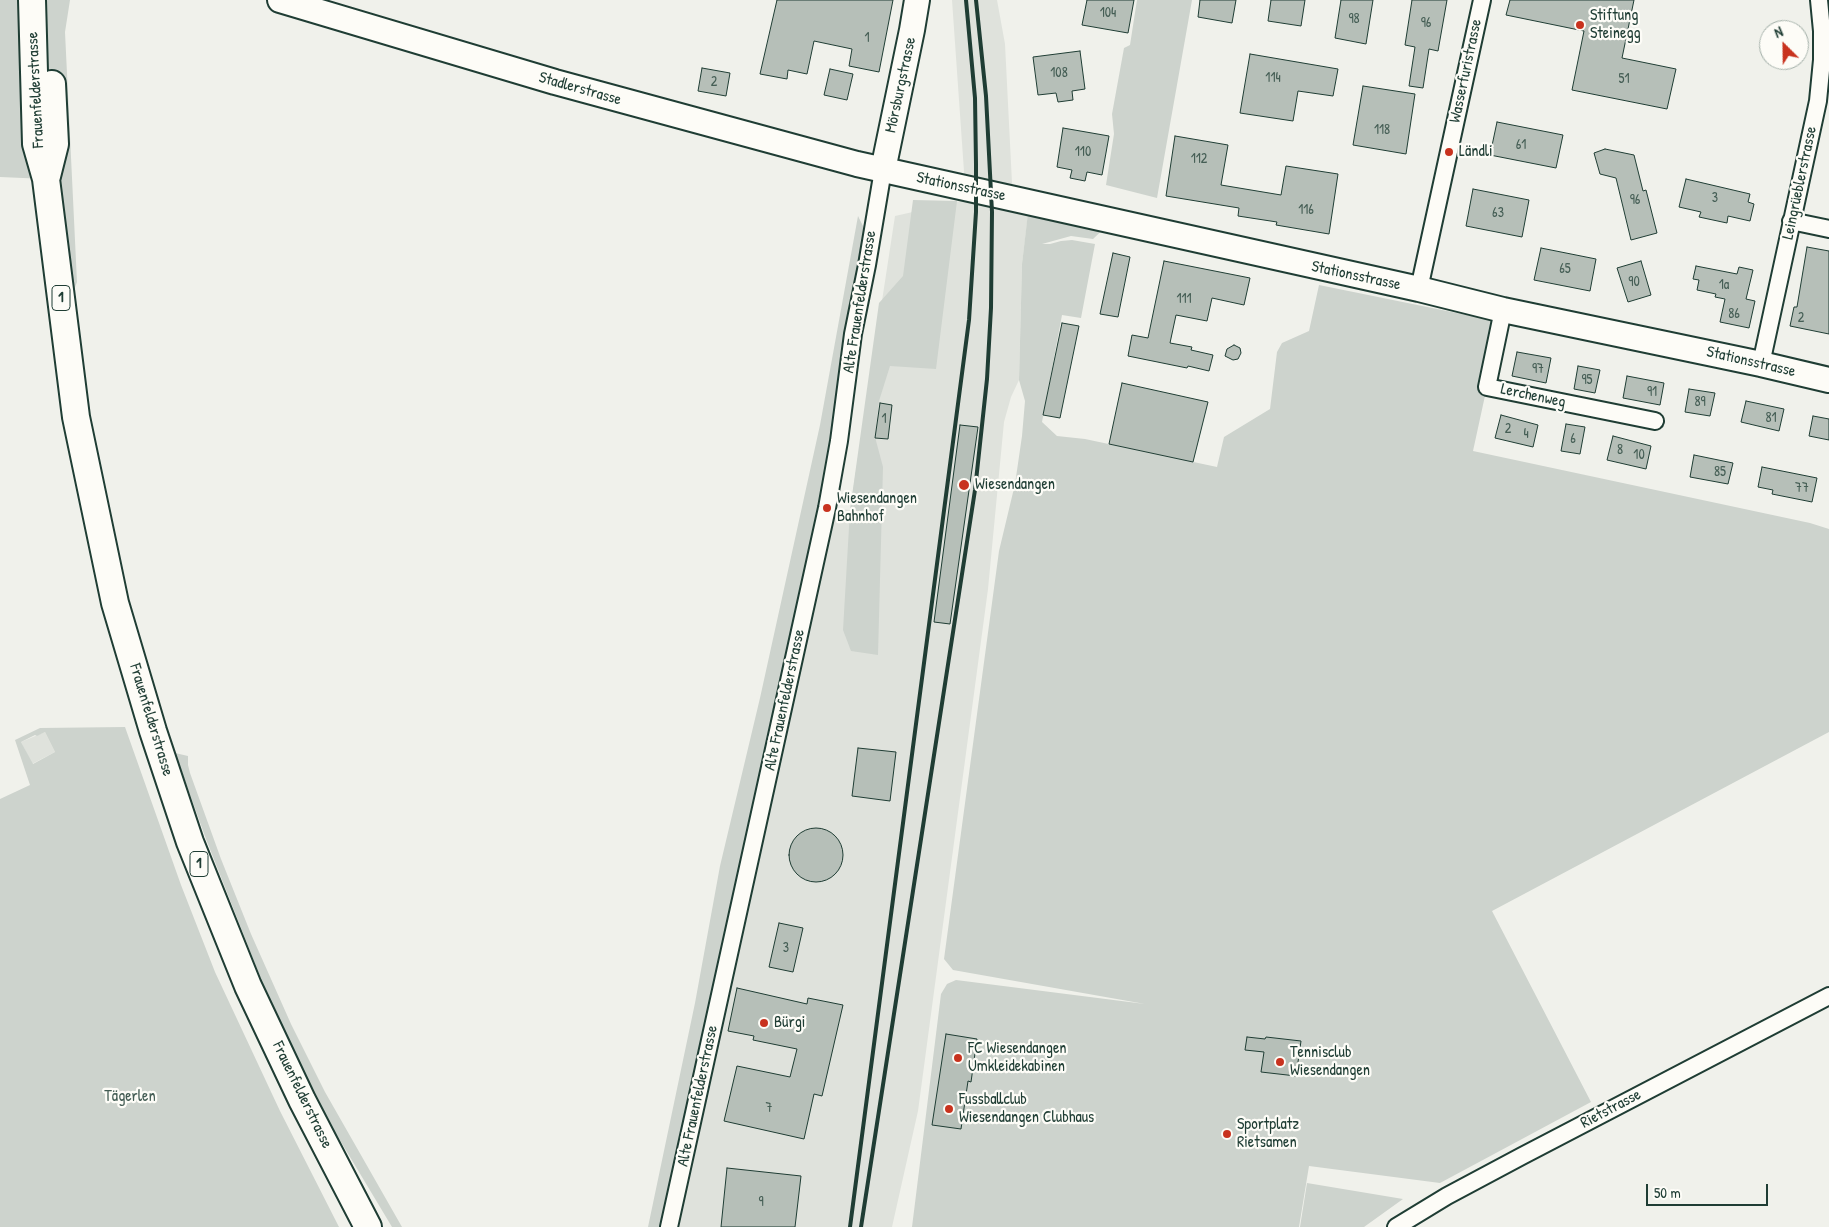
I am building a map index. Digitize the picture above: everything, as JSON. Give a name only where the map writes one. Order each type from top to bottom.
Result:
[{"type":"main road","name":"Frauenfelderstrasse","points":[[32,0],[36,144],[46,179],[76,417],[115,602],[153,731],[190,842],[248,986],[302,1100],[368,1227]]},
{"type":"main road","name":"Frauenfelderstrasse","points":[[46,179],[55,144],[50,66],[49,0]]},
{"type":"main road","name":"Stadlerstrasse","points":[[280,0],[564,85],[883,170]]},
{"type":"main road","name":"Mörsburgstrasse","points":[[883,170],[917,0]]},
{"type":"main road","name":"Stationsstrasse","points":[[883,170],[1419,289],[1503,310],[1829,380]]},
{"type":"street","name":"Wasserfuristrasse","points":[[1419,289],[1482,0]]},
{"type":"street","name":"Leingrüeblerstrasse","points":[[1761,364],[1818,102],[1822,60],[1819,0]]},
{"type":"street","name":"Alte Frauenfelderstrasse","points":[[670,1227],[827,508],[840,441],[854,334],[883,170]]},
{"type":"street","points":[[1791,221],[1829,229]]},
{"type":"street","name":"Lerchenweg","points":[[1503,310],[1487,387],[1655,421]]},
{"type":"street","name":"Rietstrasse","points":[[1396,1227],[1522,1156],[1829,996]]},
{"type":"shaded area","points":[[952,0],[997,0],[1005,44],[1012,183],[1028,215],[1022,264],[1019,380],[1011,397],[1004,422],[988,589],[918,1111],[892,1227],[669,1227],[827,508],[850,510],[895,216],[966,200]]},
{"type":"shaded area","points":[[45,732],[55,752],[32,764],[21,742]]},
{"type":"green space","points":[[0,0],[70,0],[65,32],[77,282],[63,319],[46,179],[0,177]]},
{"type":"green space","points":[[1137,0],[1192,0],[1157,198],[1106,185],[1114,134],[1112,114],[1124,48],[1130,45]]},
{"type":"green space","points":[[913,200],[957,201],[936,369],[890,366],[879,401],[875,437],[883,467],[878,655],[851,651],[843,630],[850,510],[879,303],[903,276]]},
{"type":"green space","points":[[1028,213],[1112,221],[1093,239],[1071,236],[1042,244],[1072,240],[1095,244],[1081,318],[1062,315],[1042,422],[1057,436],[1085,439],[1217,467],[1224,437],[1270,409],[1277,352],[1282,343],[1309,331],[1319,285],[1501,322],[1473,451],[1810,523],[1829,529],[1829,732],[1492,911],[1591,1102],[1440,1183],[1309,1166],[1299,1227],[912,1227],[941,994],[947,984],[956,980],[1145,1004],[953,970],[944,959],[999,551],[1015,484],[1022,436],[1025,401],[1019,380],[1022,264]]},
{"type":"green space","points":[[858,216],[863,226],[867,265],[839,441],[669,1227],[648,1227],[695,1003],[720,866],[760,698],[820,425]]},
{"type":"green space","name":"Tägerlen","points":[[125,727],[181,885],[215,972],[280,1111],[339,1227],[0,1227],[0,799],[30,785],[15,740],[40,728]],"holes":[[[45,732],[55,752],[33,764],[21,742]]]},
{"type":"green space","points":[[175,753],[188,756],[190,773],[221,859],[251,934],[291,1024],[325,1092],[402,1227],[392,1227],[335,1132],[307,1078],[261,979],[206,839]]},
{"type":"green space","points":[[1307,1183],[1403,1199],[1364,1227],[1300,1227]]},
{"type":"building","points":[[777,0],[893,0],[879,72],[849,66],[852,49],[814,41],[807,74],[788,70],[787,79],[760,74]]},
{"type":"building","points":[[1087,0],[1134,0],[1128,33],[1082,25]]},
{"type":"building","points":[[1200,0],[1236,0],[1232,23],[1198,17]]},
{"type":"building","points":[[1271,0],[1305,0],[1301,26],[1268,21]]},
{"type":"building","points":[[1341,0],[1373,0],[1366,44],[1335,38]]},
{"type":"building","points":[[1412,0],[1447,0],[1438,51],[1429,49],[1423,88],[1409,86],[1415,47],[1405,45]]},
{"type":"building","points":[[1510,0],[1634,0],[1622,58],[1676,69],[1667,109],[1572,90],[1584,31],[1506,15]]},
{"type":"building","points":[[1080,51],[1085,89],[1072,91],[1073,100],[1058,102],[1056,93],[1038,95],[1033,57]]},
{"type":"building","points":[[1250,54],[1338,69],[1333,96],[1298,91],[1293,121],[1240,113]]},
{"type":"building","points":[[702,68],[730,73],[726,96],[698,91]]},
{"type":"building","points":[[830,69],[853,74],[847,100],[824,95]]},
{"type":"building","points":[[1363,86],[1415,94],[1406,154],[1353,145]]},
{"type":"building","points":[[1497,122],[1563,135],[1556,168],[1490,155]]},
{"type":"building","points":[[1063,128],[1109,136],[1102,175],[1087,172],[1085,181],[1070,178],[1072,170],[1057,167]]},
{"type":"building","points":[[1175,136],[1228,145],[1221,185],[1281,195],[1286,166],[1338,174],[1329,234],[1276,225],[1277,222],[1238,216],[1239,208],[1166,196]]},
{"type":"building","points":[[1605,149],[1634,155],[1643,191],[1646,190],[1657,233],[1631,240],[1616,178],[1600,174],[1594,153]]},
{"type":"building","points":[[1686,179],[1750,194],[1748,202],[1754,204],[1750,221],[1728,216],[1727,223],[1699,217],[1701,212],[1679,207]]},
{"type":"building","points":[[1473,189],[1529,200],[1522,237],[1466,226]]},
{"type":"building","points":[[1807,247],[1829,251],[1829,334],[1790,326],[1794,307],[1797,307]]},
{"type":"building","points":[[1541,248],[1596,259],[1590,291],[1534,280]]},
{"type":"building","points":[[1113,253],[1130,257],[1118,317],[1100,314]]},
{"type":"building","points":[[1164,261],[1250,278],[1244,305],[1212,298],[1207,321],[1176,315],[1170,343],[1192,347],[1191,350],[1213,355],[1209,371],[1128,356],[1132,335],[1148,338]]},
{"type":"building","points":[[1641,261],[1651,295],[1628,302],[1617,268]]},
{"type":"building","points":[[1696,266],[1737,274],[1739,267],[1753,270],[1746,299],[1755,301],[1749,328],[1720,322],[1725,299],[1715,297],[1716,294],[1697,290],[1699,280],[1693,279]]},
{"type":"building","points":[[1062,323],[1079,326],[1060,418],[1043,415]]},
{"type":"building","points":[[1234,345],[1240,348],[1241,353],[1238,359],[1233,360],[1225,356],[1227,349]]},
{"type":"building","points":[[1517,352],[1551,358],[1546,383],[1512,376]]},
{"type":"building","points":[[1578,366],[1600,370],[1595,393],[1574,389]]},
{"type":"building","points":[[1627,376],[1664,383],[1660,405],[1623,398]]},
{"type":"building","points":[[1122,383],[1208,402],[1193,462],[1109,444]]},
{"type":"building","points":[[1689,389],[1715,393],[1710,416],[1685,412]]},
{"type":"building","points":[[1746,401],[1784,409],[1779,431],[1741,422]]},
{"type":"building","points":[[880,403],[892,405],[888,439],[875,438]]},
{"type":"building","points":[[1501,415],[1538,425],[1533,447],[1495,438]]},
{"type":"building","points":[[1813,416],[1829,419],[1829,440],[1809,436]]},
{"type":"building","points":[[1566,424],[1585,427],[1580,454],[1561,451]]},
{"type":"building","points":[[960,425],[978,427],[950,624],[934,622]]},
{"type":"building","points":[[1613,436],[1651,446],[1646,469],[1607,460]]},
{"type":"building","points":[[1694,455],[1733,463],[1728,484],[1690,477]]},
{"type":"building","points":[[1762,467],[1817,478],[1812,502],[1772,494],[1773,490],[1758,487]]},
{"type":"building","points":[[858,748],[896,752],[890,801],[852,796]]},
{"type":"building","points":[[816,828],[826,830],[835,836],[841,845],[843,855],[841,865],[835,874],[826,880],[816,882],[806,880],[797,874],[791,865],[789,855],[791,845],[797,836],[806,830]]},
{"type":"building","points":[[779,923],[803,928],[793,972],[769,967]]},
{"type":"building","points":[[737,988],[807,1004],[808,998],[843,1005],[822,1096],[814,1094],[804,1139],[724,1121],[737,1066],[790,1077],[797,1049],[753,1040],[754,1036],[728,1031]]},
{"type":"building","points":[[946,1034],[977,1039],[971,1082],[968,1081],[961,1129],[932,1125]]},
{"type":"building","name":"Tennisclub Wiesendangen","points":[[1247,1037],[1301,1041],[1296,1076],[1261,1072],[1264,1052],[1245,1050]]},
{"type":"building","points":[[727,1168],[801,1176],[795,1227],[721,1227]]},
{"type":"railway","points":[[850,1227],[969,320],[976,212],[976,164],[975,98],[966,0]]},
{"type":"railway","points":[[861,1227],[975,490],[987,379],[991,308],[992,212],[986,96],[976,0]]},
{"type":"place","name":"Stiftung Steinegg","points":[[1580,25]]},
{"type":"place","name":"Ländli","points":[[1449,152]]},
{"type":"place","name":"Wiesendangen","points":[[964,485]]},
{"type":"place","name":"Wiesendangen Bahnhof","points":[[827,508]]},
{"type":"place","name":"Bürgi","points":[[764,1023]]},
{"type":"place","name":"FC Wiesendangen Umkleidekabinen","points":[[958,1058]]},
{"type":"place","name":"Tennisclub Wiesendangen","points":[[1280,1062]]},
{"type":"place","name":"Fussballclub Wiesendangen Clubhaus","points":[[949,1109]]},
{"type":"place","name":"Sportplatz Rietsamen","points":[[1227,1134]]}]
